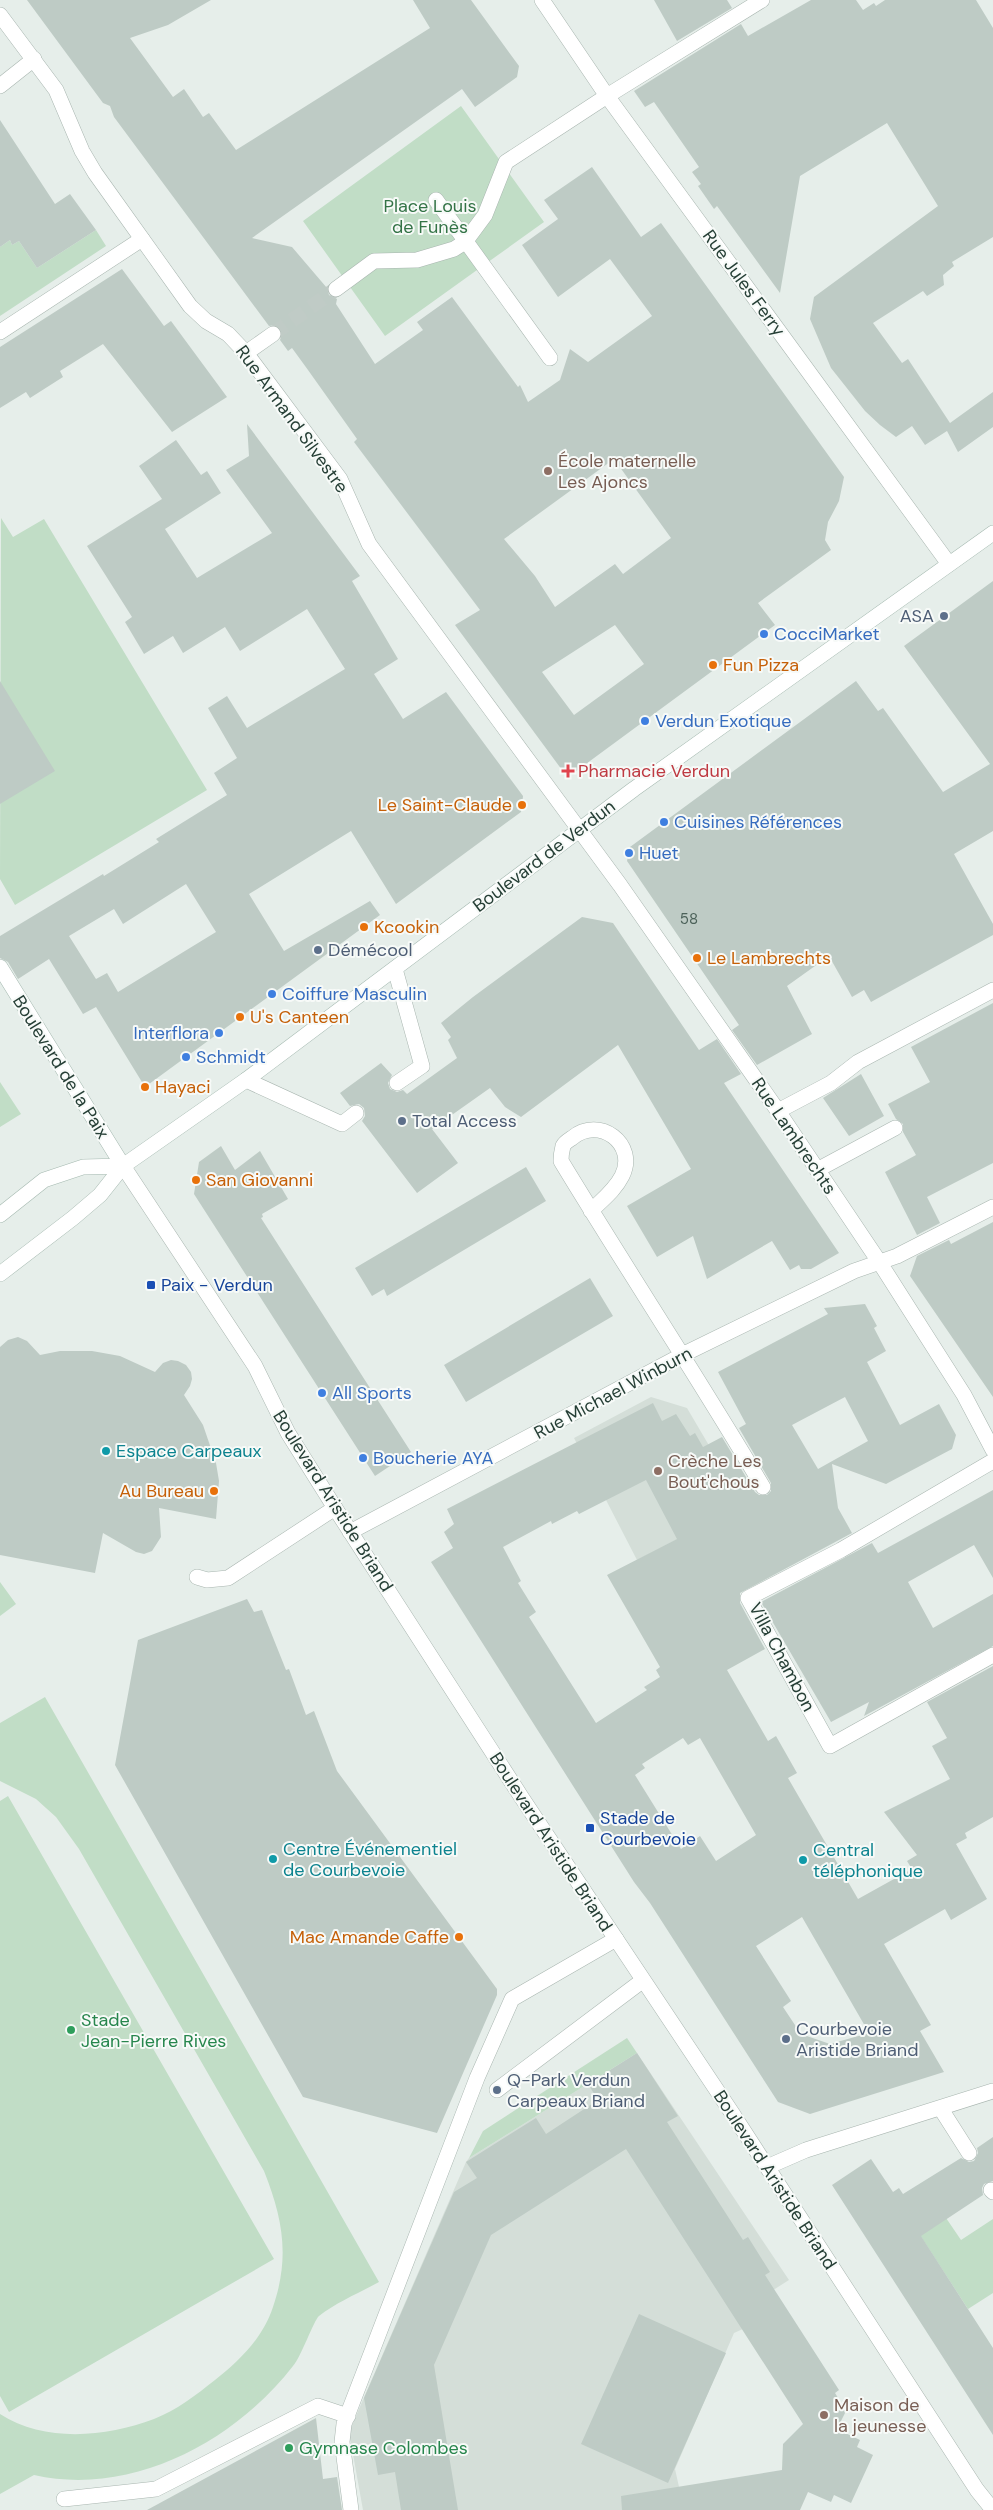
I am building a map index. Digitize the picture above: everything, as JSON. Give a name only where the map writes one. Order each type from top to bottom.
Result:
[{"type":"street","name":"Rue Jules Ferry","points":[[542,0],[607,96],[949,564]]},
{"type":"street","points":[[336,289],[374,261],[417,260],[448,251],[465,242],[485,215],[506,162],[607,96],[762,0]]},
{"type":"street","name":"Rue Armand Silvestre","points":[[0,15],[56,90],[82,151],[95,173],[190,306],[206,321],[228,334],[246,353],[340,479],[369,544],[579,830]]},
{"type":"street","points":[[0,86],[34,59]]},
{"type":"street","points":[[436,200],[550,358]]},
{"type":"street","points":[[0,332],[142,239]]},
{"type":"street","points":[[246,353],[272,334]]},
{"type":"street","name":"Boulevard de Verdun","points":[[0,1274],[100,1195],[123,1166],[246,1080],[543,855],[993,533]]},
{"type":"street","name":"Rue Lambrechts","points":[[579,830],[620,884],[880,1263],[964,1395],[993,1450]]},
{"type":"street","name":"Boulevard de la Paix","points":[[0,967],[123,1166]]},
{"type":"street","points":[[395,969],[422,1066],[398,1083]]},
{"type":"street","points":[[778,1112],[831,1084],[858,1062],[993,990]]},
{"type":"street","points":[[246,1080],[342,1124],[356,1113]]},
{"type":"street","points":[[816,1170],[895,1128]]},
{"type":"street","points":[[591,1211],[612,1191],[623,1174],[625,1157],[617,1139],[604,1130],[589,1130],[576,1134],[564,1144],[560,1161],[591,1211],[667,1332],[684,1354],[764,1487]]},
{"type":"street","points":[[0,1215],[44,1180],[83,1167],[123,1166]]},
{"type":"street","name":"Boulevard Aristide Briand","points":[[123,1166],[255,1366],[288,1433],[350,1532],[642,1981],[767,2167],[977,2490],[993,2510]]},
{"type":"street","name":"Rue Michael Winburn","points":[[350,1532],[684,1354],[854,1271],[880,1263],[993,1207]]},
{"type":"street","name":"Villa Chambon","points":[[993,1461],[841,1550],[748,1598],[830,1746],[993,1655]]},
{"type":"street","points":[[197,1577],[207,1580],[228,1578],[335,1508]]},
{"type":"street","points":[[351,2510],[342,2442],[348,2416],[477,2078],[512,1999],[616,1940]]},
{"type":"street","points":[[497,2090],[642,1981]]},
{"type":"street","points":[[767,2167],[806,2150],[941,2109],[993,2091]]},
{"type":"street","points":[[941,2109],[969,2153]]},
{"type":"street","points":[[64,2499],[156,2489],[318,2406],[348,2416]]},
{"type":"shaded area","name":"Crèche Les Bout'chous","points":[[651,1397],[687,1408],[744,1505],[637,1560],[574,1438]]},
{"type":"shaded area","points":[[637,2053],[789,2280],[737,2313],[745,2328],[734,2333],[675,2469],[679,2487],[658,2510],[363,2510],[349,2432],[466,2162],[469,2158]]},
{"type":"green space","name":"Place Louis de Funès","points":[[461,106],[544,222],[385,336],[303,221]]},
{"type":"green space","points":[[96,230],[106,246],[0,316],[0,247],[10,240],[12,245],[19,241],[37,268]]},
{"type":"green space","points":[[1,518],[13,537],[44,519],[207,790],[15,905],[0,879]]},
{"type":"green space","points":[[0,1082],[21,1114],[0,1127]]},
{"type":"green space","points":[[0,1582],[16,1604],[0,1616]]},
{"type":"green space","points":[[45,1697],[379,2282],[319,2316],[293,2366],[269,2393],[241,2418],[211,2440],[178,2457],[143,2470],[107,2478],[71,2480],[34,2475],[0,2494],[0,2414],[36,2430],[76,2434],[116,2430],[154,2419],[171,2411],[224,2373],[257,2339],[273,2307],[278,2289],[283,2255],[280,2222],[264,2171],[79,1849],[56,1817],[36,1799],[0,1781],[0,1723]]},
{"type":"green space","name":"Stade Jean-Pierre Rives","points":[[8,1796],[274,2259],[9,2412],[0,2396],[0,1801]]},
{"type":"green space","points":[[627,2038],[637,2053],[469,2158],[483,2131]]},
{"type":"green space","points":[[944,2215],[961,2240],[993,2219],[993,2293],[968,2309],[918,2232]]},
{"type":"building","points":[[27,0],[211,0],[168,25],[130,38],[173,97],[184,89],[203,117],[209,113],[236,150],[430,28],[413,0],[471,0],[519,66],[517,77],[475,107],[462,89],[252,238],[292,247],[327,288],[329,295],[337,299],[336,304],[375,364],[423,330],[417,322],[452,297],[518,387],[520,385],[528,402],[560,380],[570,349],[588,362],[652,316],[610,259],[558,297],[522,245],[558,219],[544,200],[592,167],[641,237],[661,223],[844,477],[839,501],[828,522],[825,540],[831,550],[758,603],[775,625],[575,772],[562,770],[455,625],[480,610],[354,442],[357,439],[292,348],[288,351],[280,340],[282,334],[280,328],[276,325],[269,326],[114,117],[110,106],[103,103]],"holes":[[[614,459],[671,538],[623,574],[615,564],[555,607],[535,576],[504,539]],[[615,625],[644,664],[574,715],[542,672]]]},
{"type":"building","points":[[654,0],[727,0],[732,8],[677,41]]},
{"type":"building","points":[[811,0],[856,0],[863,10],[874,3],[876,6],[885,0],[976,0],[993,28],[993,237],[952,262],[954,266],[943,275],[944,285],[927,296],[923,291],[873,323],[902,363],[908,359],[950,423],[993,392],[993,427],[958,452],[947,431],[925,445],[912,426],[896,437],[880,425],[865,411],[831,368],[810,319],[814,297],[938,206],[887,123],[800,176],[780,293],[717,206],[714,209],[698,186],[701,184],[692,172],[699,167],[654,102],[645,107],[634,91],[741,24],[748,36]]},
{"type":"building","points":[[0,120],[55,204],[70,194],[96,230],[37,268],[19,241],[12,245],[10,240],[0,247]]},
{"type":"building","points":[[122,269],[164,326],[171,321],[227,397],[172,432],[103,344],[60,371],[63,377],[30,398],[26,392],[0,408],[0,347]]},
{"type":"building","points":[[247,424],[360,576],[352,581],[398,659],[374,674],[403,719],[446,692],[523,796],[521,812],[396,904],[351,831],[249,894],[284,951],[370,901],[380,915],[145,1087],[96,1007],[83,1014],[49,959],[18,979],[8,962],[0,958],[0,936],[159,842],[156,839],[227,795],[214,773],[237,758],[208,708],[227,696],[247,728],[345,669],[307,609],[240,651],[225,627],[183,653],[173,636],[144,654],[125,622],[132,617],[87,546],[162,499],[139,466],[176,440],[201,475],[207,471],[221,493],[165,529],[197,578],[272,533],[226,470],[249,456]],"holes":[[[186,884],[216,932],[118,992],[107,973],[96,979],[69,936],[114,909],[123,924]]]},
{"type":"building","points":[[993,581],[993,831],[954,854],[993,924],[993,935],[871,1002],[864,990],[852,997],[829,956],[787,986],[812,1034],[757,1065],[732,1030],[739,1025],[627,861],[630,847],[856,681],[878,711],[883,708],[943,792],[990,764],[904,646]]},
{"type":"building","points":[[0,681],[55,771],[0,804]]},
{"type":"building","points":[[582,917],[613,923],[699,1050],[717,1039],[741,1074],[724,1083],[839,1253],[811,1269],[801,1269],[799,1265],[790,1270],[772,1241],[707,1279],[693,1236],[657,1257],[627,1206],[691,1169],[618,1045],[521,1117],[505,1107],[490,1088],[432,1129],[458,1163],[417,1193],[362,1121],[365,1116],[364,1108],[359,1104],[350,1106],[340,1093],[381,1063],[392,1075],[388,1083],[390,1089],[397,1092],[403,1090],[407,1094],[457,1058],[448,1040],[451,1037],[441,1023],[473,997]]},
{"type":"building","points":[[993,1003],[993,1163],[927,1197],[940,1223],[917,1235],[885,1172],[916,1155],[903,1132],[903,1124],[896,1119],[888,1104],[930,1082],[911,1047]]},
{"type":"building","points":[[861,1074],[884,1116],[849,1136],[823,1098]]},
{"type":"building","points":[[221,1146],[235,1170],[260,1151],[288,1199],[262,1214],[263,1217],[261,1218],[411,1452],[375,1476],[194,1194],[199,1162]]},
{"type":"building","points":[[526,1167],[546,1201],[387,1296],[384,1289],[372,1296],[355,1268]]},
{"type":"building","points":[[993,1222],[993,1397],[910,1276],[917,1256],[949,1240],[951,1244]]},
{"type":"building","points":[[590,1278],[613,1316],[466,1402],[444,1365]]},
{"type":"building","points":[[865,1304],[877,1326],[874,1328],[886,1351],[867,1362],[900,1425],[939,1404],[956,1435],[952,1449],[886,1484],[832,1464],[838,1508],[852,1533],[740,1593],[740,1603],[765,1649],[727,1670],[768,1741],[776,1736],[797,1773],[788,1778],[858,1899],[912,1869],[907,1861],[917,1855],[884,1812],[950,1779],[932,1746],[947,1738],[927,1702],[993,1666],[993,1817],[965,1833],[967,1838],[956,1844],[987,1899],[951,1920],[945,1909],[884,1944],[931,2025],[920,2031],[944,2072],[810,2114],[778,2102],[650,1903],[634,1882],[431,1562],[453,1548],[444,1532],[454,1524],[447,1509],[653,1403],[662,1421],[676,1414],[690,1436],[695,1433],[703,1447],[722,1437],[755,1492],[759,1495],[767,1495],[771,1491],[771,1483],[739,1428],[746,1424],[718,1372],[828,1314],[824,1308]],"holes":[[[845,1397],[868,1441],[818,1469],[792,1425]],[[646,1480],[677,1539],[607,1575],[660,1667],[656,1670],[660,1677],[644,1687],[647,1690],[596,1723],[529,1617],[536,1612],[518,1583],[521,1581],[503,1547],[551,1521],[552,1524],[577,1511],[579,1514]],[[683,1738],[688,1745],[700,1738],[756,1835],[716,1861],[700,1836],[681,1849],[635,1775],[645,1768],[642,1764]],[[802,1917],[869,2033],[830,2044],[801,2034],[783,2007],[791,2001],[756,1946]]]},
{"type":"building","name":"Espace Carpeaux","points":[[18,1337],[27,1341],[40,1355],[60,1351],[92,1351],[120,1356],[155,1372],[163,1363],[171,1360],[186,1365],[191,1372],[192,1379],[184,1395],[203,1425],[216,1463],[219,1481],[216,1519],[159,1508],[161,1537],[152,1551],[144,1554],[136,1552],[103,1533],[95,1573],[0,1555],[0,1347],[8,1340]]},
{"type":"building","points":[[993,1490],[993,1578],[974,1545],[908,1582],[933,1628],[993,1594],[993,1646],[864,1716],[869,1702],[831,1722],[761,1602],[872,1543],[878,1553]]},
{"type":"building","name":"Centre Événementiel de Courbevoie","points":[[247,1599],[254,1612],[262,1610],[286,1670],[289,1669],[306,1715],[314,1711],[337,1771],[497,1989],[497,1995],[437,2133],[303,2097],[115,1765],[138,1640]]},
{"type":"building","points":[[637,2053],[678,2116],[667,2122],[743,2240],[748,2237],[770,2272],[765,2275],[839,2390],[835,2393],[846,2411],[837,2429],[860,2440],[857,2447],[873,2455],[851,2503],[834,2495],[831,2502],[808,2492],[800,2510],[622,2510],[621,2496],[782,2470],[783,2444],[803,2424],[626,2149],[491,2235],[434,2365],[458,2510],[401,2510],[395,2472],[378,2475],[364,2398],[454,2192],[477,2178],[466,2162],[536,2118],[546,2134],[598,2100],[588,2084]]},
{"type":"building","points":[[993,2137],[993,2181],[984,2184],[982,2188],[983,2195],[921,2236],[993,2348],[993,2435],[832,2185],[871,2159],[893,2192],[899,2188],[903,2194],[961,2158],[969,2162],[974,2161],[978,2153],[977,2148]]},
{"type":"building","points":[[639,2314],[726,2353],[668,2483],[581,2444]]},
{"type":"building","name":"Gymnase Colombes","points":[[316,2418],[323,2479],[337,2477],[342,2510],[147,2510]]},
{"type":"tunnel","points":[[273,334],[336,289]]},
{"type":"place","name":"École maternelle Les Ajoncs","points":[[548,471]]},
{"type":"place","name":"ASA","points":[[944,616]]},
{"type":"place","name":"CocciMarket","points":[[764,634]]},
{"type":"place","name":"Fun Pizza","points":[[713,665]]},
{"type":"place","name":"Verdun Exotique","points":[[645,721]]},
{"type":"place","name":"Pharmacie Verdun","points":[[568,771]]},
{"type":"place","name":"Le Saint-Claude","points":[[522,805]]},
{"type":"place","name":"Cuisines Références","points":[[664,822]]},
{"type":"place","name":"Huet","points":[[629,853]]},
{"type":"place","name":"Kcookin","points":[[364,927]]},
{"type":"place","name":"Démécool","points":[[318,950]]},
{"type":"place","name":"Le Lambrechts","points":[[697,958]]},
{"type":"place","name":"Coiffure Masculin","points":[[272,994]]},
{"type":"place","name":"U's Canteen","points":[[240,1017]]},
{"type":"place","name":"Interflora","points":[[219,1033]]},
{"type":"place","name":"Schmidt","points":[[186,1057]]},
{"type":"place","name":"Hayaci","points":[[145,1087]]},
{"type":"place","name":"Total Access","points":[[402,1121]]},
{"type":"place","name":"San Giovanni","points":[[196,1180]]},
{"type":"place","name":"Paix - Verdun","points":[[151,1285]]},
{"type":"place","name":"All Sports","points":[[322,1393]]},
{"type":"place","name":"Espace Carpeaux","points":[[106,1451]]},
{"type":"place","name":"Boucherie AYA","points":[[363,1458]]},
{"type":"place","name":"Crèche Les Bout'chous","points":[[658,1471]]},
{"type":"place","name":"Au Bureau","points":[[214,1491]]},
{"type":"place","name":"Stade de Courbevoie","points":[[590,1828]]},
{"type":"place","name":"Centre Événementiel de Courbevoie","points":[[273,1859]]},
{"type":"place","name":"Central téléphonique","points":[[803,1860]]},
{"type":"place","name":"Mac Amande Caffe","points":[[459,1937]]},
{"type":"place","name":"Stade Jean-Pierre Rives","points":[[71,2030]]},
{"type":"place","name":"Courbevoie Aristide Briand","points":[[786,2039]]},
{"type":"place","name":"Q-Park Verdun Carpeaux Briand","points":[[497,2090]]},
{"type":"place","name":"Maison de la jeunesse","points":[[824,2415]]},
{"type":"place","name":"Gymnase Colombes","points":[[289,2448]]}]
